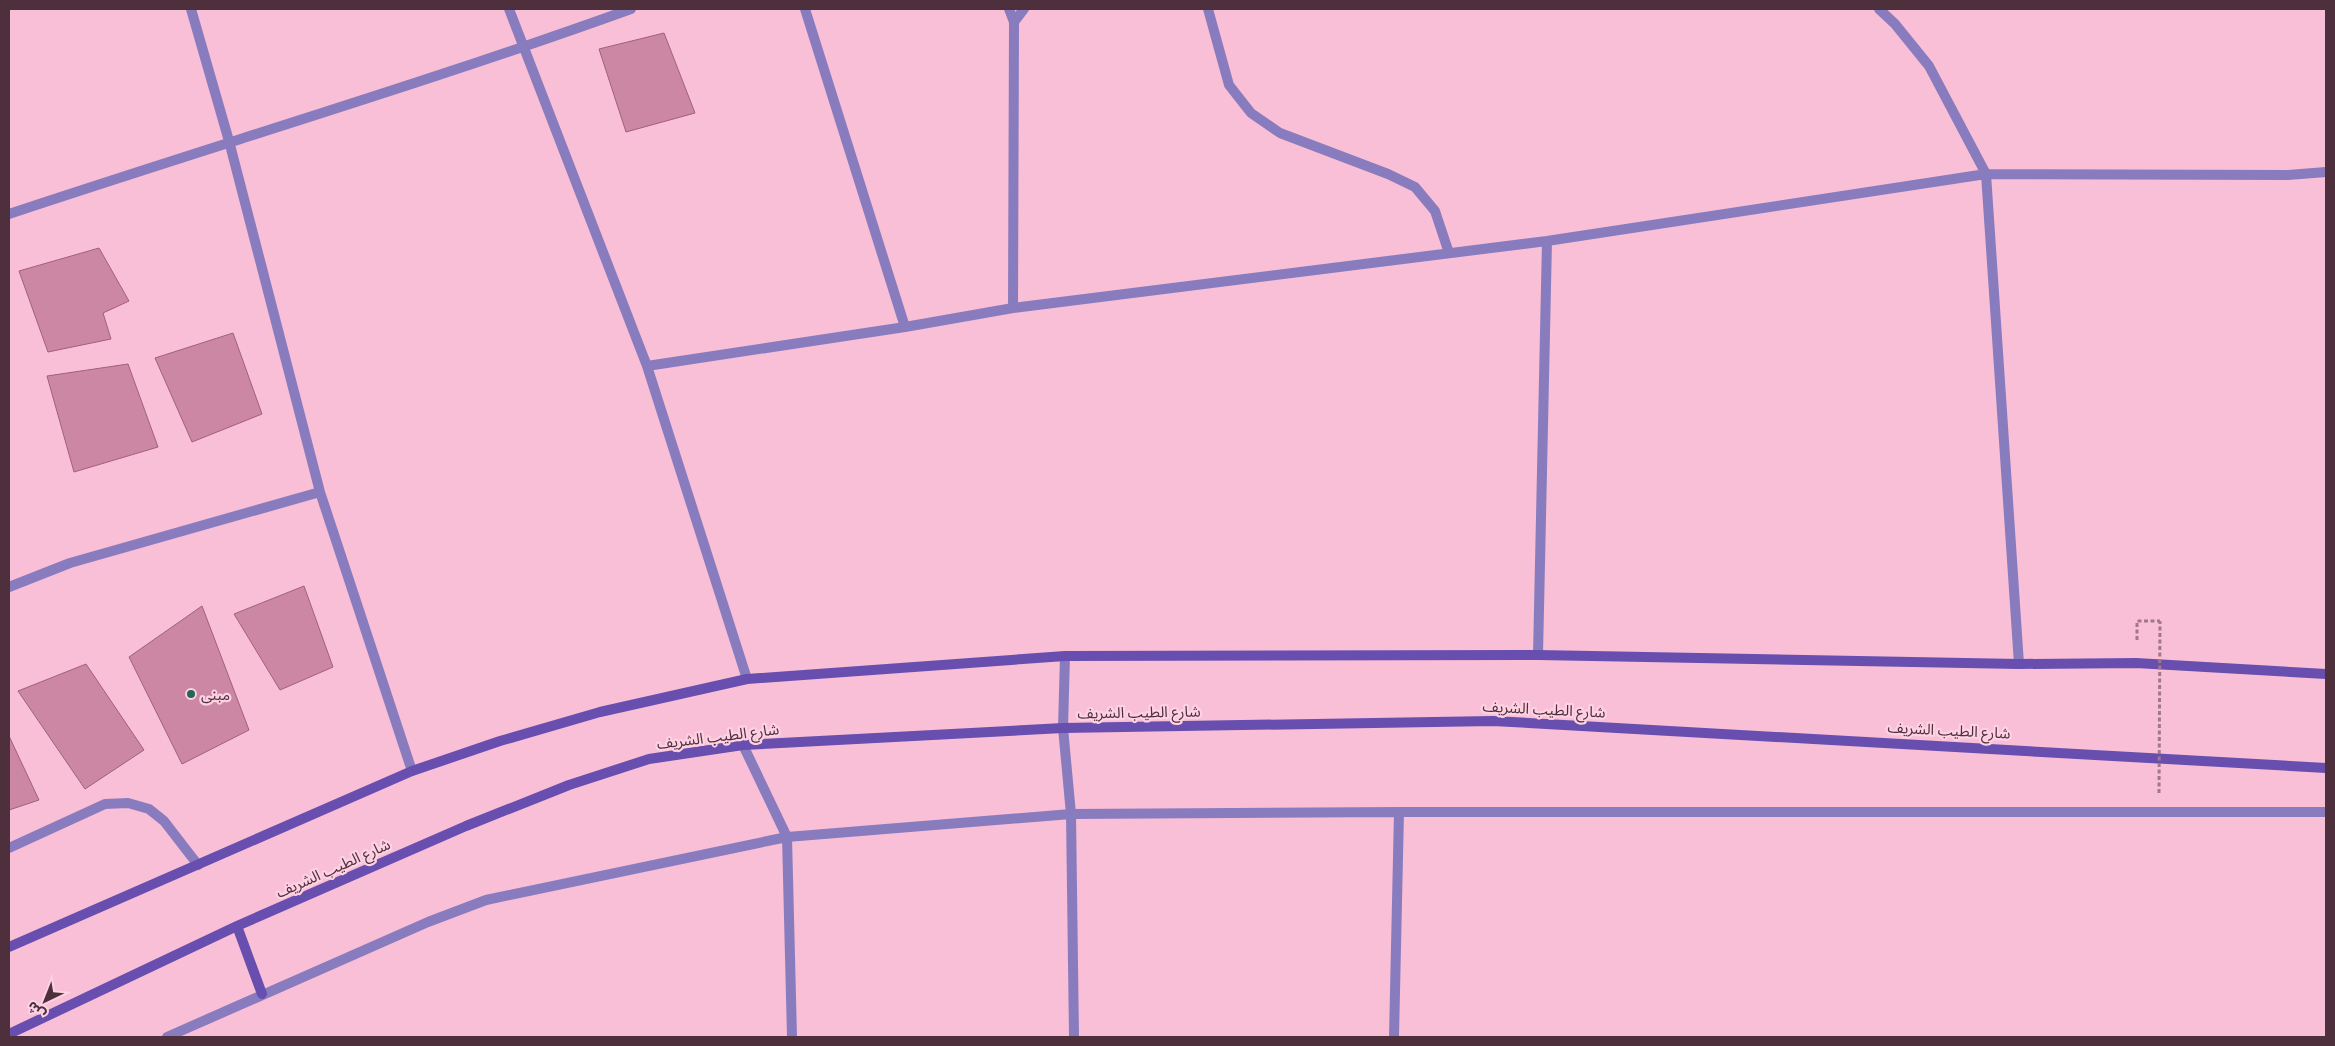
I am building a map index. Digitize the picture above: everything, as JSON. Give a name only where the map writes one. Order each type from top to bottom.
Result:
[{"type":"main road","points":[[9,948],[412,771],[500,741],[600,712],[747,680],[1065,656],[1538,655],[2019,664],[2136,663],[2326,674]]},
{"type":"main road","name":"شارع الطيب الشريف","points":[[9,1034],[237,926],[466,826],[569,785],[649,759],[743,745],[1063,728],[1493,721],[2326,768]]},
{"type":"main road","points":[[237,926],[262,994]]},
{"type":"street","points":[[191,9],[229,141],[320,492],[412,771]]},
{"type":"street","points":[[509,9],[647,366],[747,680]]},
{"type":"street","points":[[9,214],[229,141],[523,48],[631,9]]},
{"type":"street","points":[[805,9],[905,327]]},
{"type":"street","points":[[1009,9],[1014,22],[1013,308]]},
{"type":"street","points":[[1014,22],[1024,9]]},
{"type":"street","points":[[1208,9],[1229,85],[1252,113],[1280,133],[1388,174],[1415,187],[1434,211],[1449,253]]},
{"type":"street","points":[[1879,9],[1895,24],[1929,66],[1986,174],[2019,664]]},
{"type":"street","points":[[647,366],[905,327],[1013,308],[1547,241],[1986,174],[2288,175],[2326,172]]},
{"type":"street","points":[[1538,655],[1547,241]]},
{"type":"street","points":[[9,587],[70,563],[320,492]]},
{"type":"street","points":[[1065,656],[1063,728],[1071,814],[1074,1037]]},
{"type":"street","points":[[743,745],[787,837],[792,1037]]},
{"type":"street","points":[[9,848],[105,804],[128,803],[149,809],[164,821],[198,865]]},
{"type":"street","points":[[1394,1037],[1399,812]]},
{"type":"street","points":[[167,1037],[428,922],[486,900],[787,837],[1071,814],[2326,812]]},
{"type":"path","points":[[2137,621],[2160,621],[2159,792]]},
{"type":"building","points":[[664,33],[695,113],[626,132],[599,49]]},
{"type":"building","points":[[99,248],[129,301],[103,313],[111,339],[48,352],[19,271]]},
{"type":"building","points":[[233,333],[262,414],[192,442],[155,358]]},
{"type":"building","points":[[128,364],[158,447],[74,472],[47,376]]},
{"type":"building","name":"مبنى","points":[[304,586],[333,667],[280,690],[234,614]]},
{"type":"building","name":"مبنى","points":[[202,606],[249,730],[182,764],[129,657]]},
{"type":"building","points":[[86,664],[144,750],[85,789],[18,691]]},
{"type":"building","points":[[9,736],[39,800],[9,810]]},
{"type":"place","name":"مبنى","points":[[191,694]]}]
